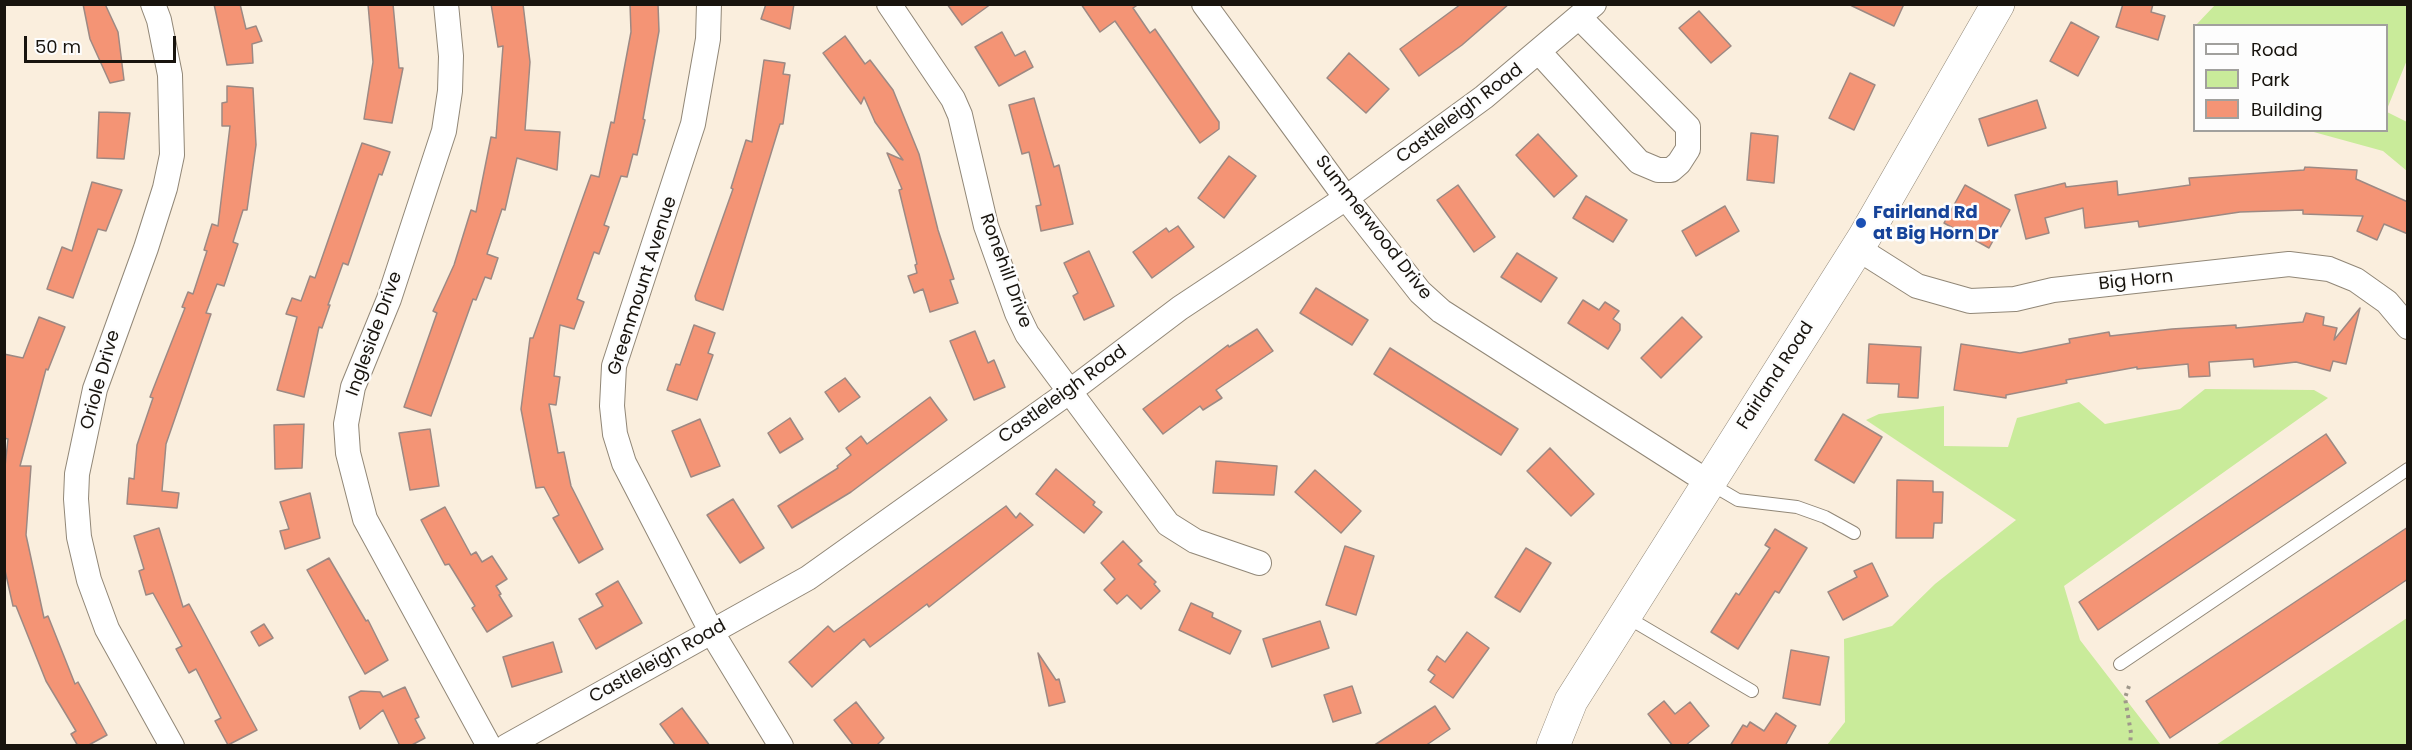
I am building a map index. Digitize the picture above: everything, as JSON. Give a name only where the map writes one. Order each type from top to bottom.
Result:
[{"type":"main road","name":"Fairland Road","points":[[1553,746],[1571,700],[1857,248],[1998,4]]},
{"type":"street","name":"Oriole Drive","points":[[153,4],[159,20],[170,75],[172,155],[165,188],[149,238],[95,389],[77,474],[76,499],[79,537],[86,569],[107,629],[172,746]]},
{"type":"street","name":"Ingleside Drive","points":[[446,4],[451,56],[450,91],[444,131],[389,299],[353,387],[346,424],[348,453],[365,519],[489,746]]},
{"type":"street","name":"Greenmount Avenue","points":[[709,4],[708,39],[693,124],[614,366],[612,406],[615,434],[624,463],[711,631],[781,746]]},
{"type":"street","name":"Ronehill Drive","points":[[889,4],[953,99],[964,132],[986,226],[1017,313],[1027,334],[1168,524],[1195,541],[1259,563]]},
{"type":"street","name":"Summerwood Drive","points":[[1204,4],[1346,198],[1420,292],[1441,311],[1708,482]]},
{"type":"street","name":"Castleleigh Road","points":[[507,746],[808,578],[1069,392],[1180,308],[1346,198],[1540,53],[1587,11]]},
{"type":"street","points":[[1540,53],[1639,162],[1658,170],[1671,170],[1688,148],[1688,127],[1587,11]]},
{"type":"street","name":"Big Horn","points":[[1857,248],[1917,286],[1970,301],[2015,299],[2053,290],[2289,264],[2329,269],[2356,280],[2387,302],[2408,327]]},
{"type":"lane","points":[[2120,664],[2408,469]]},
{"type":"lane","points":[[1708,482],[1738,500],[1797,507],[1825,517],[1854,533]]},
{"type":"lane","points":[[1624,616],[1752,691]]},
{"type":"path","points":[[2129,686],[2125,698],[2132,733],[2130,746]]},
{"type":"green space","points":[[2215,5],[2407,5],[2407,60],[2388,107],[2388,24],[2197,24]]},
{"type":"green space","points":[[2388,112],[2407,122],[2407,171],[2383,151],[2314,132],[2388,132]]},
{"type":"green space","points":[[2205,389],[2314,390],[2328,398],[2064,586],[2080,640],[2161,745],[1827,745],[1845,722],[1844,639],[1892,626],[1935,584],[2016,520],[1866,420],[1879,414],[1944,406],[1944,446],[2008,447],[2017,418],[2079,402],[2105,424],[2180,409]]},
{"type":"green space","points":[[2407,618],[2407,745],[2216,745]]},
{"type":"building","points":[[83,4],[105,4],[118,32],[124,80],[110,83],[90,39]]},
{"type":"building","points":[[214,4],[240,4],[246,29],[256,26],[262,41],[252,44],[253,63],[227,65]]},
{"type":"building","points":[[368,4],[393,4],[399,68],[403,68],[392,123],[364,119],[373,62]]},
{"type":"building","points":[[491,4],[523,4],[530,62],[525,130],[560,132],[557,170],[517,158],[505,210],[502,209],[487,254],[498,258],[491,279],[485,277],[476,300],[473,299],[431,416],[404,407],[437,313],[433,311],[454,265],[471,210],[476,212],[491,137],[496,138],[503,46],[498,47]]},
{"type":"building","points":[[630,4],[658,4],[659,31],[643,119],[645,120],[637,155],[633,154],[627,177],[621,176],[604,225],[609,227],[599,254],[594,252],[577,299],[584,302],[574,329],[560,325],[554,376],[560,377],[556,405],[549,404],[558,453],[564,452],[571,486],[603,549],[579,563],[553,518],[559,515],[544,487],[536,488],[521,409],[530,338],[533,338],[591,175],[599,177],[611,122],[614,123],[631,32]]},
{"type":"building","points":[[766,4],[794,4],[790,29],[761,19]]},
{"type":"building","points":[[947,4],[991,4],[962,25]]},
{"type":"building","points":[[1081,4],[1139,4],[1133,8],[1150,33],[1155,29],[1219,122],[1219,129],[1200,143],[1115,21],[1100,32]]},
{"type":"building","points":[[1461,4],[1509,4],[1462,45],[1419,76],[1400,49]]},
{"type":"building","points":[[1848,4],[1904,4],[1894,26]]},
{"type":"building","points":[[2123,4],[2153,4],[2151,12],[2165,16],[2158,40],[2116,27]]},
{"type":"building","points":[[1699,11],[1731,46],[1711,63],[1679,28]]},
{"type":"building","points":[[2071,22],[2099,37],[2078,76],[2050,61]]},
{"type":"building","points":[[1002,32],[1015,56],[1025,51],[1033,67],[999,86],[975,47]]},
{"type":"building","points":[[845,36],[865,64],[870,60],[893,90],[919,154],[938,230],[954,279],[950,280],[958,303],[930,312],[923,289],[914,293],[908,276],[917,273],[915,265],[917,264],[899,190],[902,189],[887,153],[903,160],[875,122],[864,97],[861,104],[823,53]]},
{"type":"building","points":[[1349,53],[1389,89],[1366,113],[1327,78]]},
{"type":"building","points":[[764,60],[785,63],[783,74],[790,75],[783,124],[780,124],[723,310],[696,300],[695,296],[733,189],[731,188],[746,140],[752,142]]},
{"type":"building","points":[[1850,73],[1875,85],[1854,130],[1829,118]]},
{"type":"building","points":[[227,86],[253,88],[256,145],[247,210],[243,210],[233,242],[238,244],[224,286],[217,284],[206,313],[211,314],[166,444],[162,491],[179,493],[177,508],[127,504],[129,478],[134,479],[137,445],[153,398],[150,397],[185,308],[182,307],[188,292],[193,294],[207,251],[204,250],[212,224],[218,226],[230,126],[222,126],[222,103],[227,102]]},
{"type":"building","points":[[1034,98],[1054,167],[1059,165],[1073,224],[1041,231],[1036,206],[1041,205],[1029,152],[1022,154],[1009,105]]},
{"type":"building","points":[[2037,100],[2046,128],[1988,146],[1979,119]]},
{"type":"building","points":[[99,112],[130,113],[124,159],[97,158]]},
{"type":"building","points":[[1751,133],[1778,136],[1774,183],[1747,180]]},
{"type":"building","points":[[1538,134],[1577,176],[1554,197],[1516,155]]},
{"type":"building","points":[[362,143],[390,152],[382,175],[379,174],[348,265],[343,263],[322,328],[319,327],[304,397],[277,390],[297,317],[286,314],[292,298],[301,301],[310,276],[315,278]]},
{"type":"building","points":[[1229,156],[1256,176],[1224,218],[1198,198]]},
{"type":"building","points":[[2305,167],[2357,170],[2356,179],[2408,202],[2408,234],[2384,224],[2377,240],[2357,231],[2363,216],[2303,214],[2303,210],[2240,212],[2139,227],[2138,221],[2085,228],[2083,208],[2045,218],[2049,233],[2026,239],[2015,195],[2065,183],[2066,187],[2117,181],[2118,195],[2190,185],[2189,178],[2304,170]]},
{"type":"building","points":[[92,182],[122,190],[106,231],[98,229],[73,298],[47,289],[62,247],[72,251]]},
{"type":"building","points":[[1458,185],[1495,237],[1474,252],[1437,200]]},
{"type":"building","points":[[1965,185],[2010,210],[1989,248],[1944,223]]},
{"type":"building","points":[[1586,196],[1627,220],[1613,242],[1573,218]]},
{"type":"building","points":[[1725,206],[1739,231],[1696,256],[1682,231]]},
{"type":"building","points":[[1178,226],[1194,247],[1152,278],[1133,252],[1166,228],[1169,232]]},
{"type":"building","points":[[1089,251],[1114,306],[1084,320],[1073,296],[1078,293],[1064,263]]},
{"type":"building","points":[[1517,253],[1557,278],[1541,302],[1501,277]]},
{"type":"building","points":[[1316,288],[1368,320],[1352,345],[1300,313]]},
{"type":"building","points":[[1583,300],[1599,310],[1605,302],[1619,311],[1613,319],[1620,324],[1620,330],[1608,349],[1568,323]]},
{"type":"building","points":[[2360,308],[2346,364],[2333,361],[2330,371],[2296,362],[2254,367],[2253,359],[2209,362],[2210,376],[2189,377],[2188,364],[2137,369],[2137,367],[2066,380],[2067,383],[2006,395],[2006,398],[1954,390],[1961,344],[2020,353],[2070,343],[2069,339],[2109,332],[2110,336],[2172,329],[2236,325],[2236,328],[2303,322],[2306,313],[2324,317],[2323,325],[2337,328],[2334,340]]},
{"type":"building","points":[[39,317],[65,327],[48,370],[46,369],[20,466],[31,466],[26,535],[44,618],[48,616],[75,684],[78,682],[107,735],[87,746],[78,746],[71,734],[76,731],[46,681],[16,606],[13,606],[4,566],[4,476],[8,439],[4,438],[4,354],[23,358]]},
{"type":"building","points":[[1682,317],[1702,337],[1661,378],[1641,358]]},
{"type":"building","points":[[694,325],[715,333],[708,353],[713,355],[697,400],[667,390],[676,364],[680,365]]},
{"type":"building","points":[[1257,329],[1273,351],[1216,390],[1222,398],[1203,410],[1200,406],[1163,434],[1143,409],[1228,345],[1229,347]]},
{"type":"building","points":[[975,331],[988,363],[994,360],[1005,387],[974,400],[950,341]]},
{"type":"building","points":[[1869,344],[1921,347],[1918,398],[1898,397],[1899,384],[1867,383]]},
{"type":"building","points":[[1390,348],[1518,429],[1501,455],[1374,374]]},
{"type":"building","points":[[845,378],[860,397],[839,412],[825,392]]},
{"type":"building","points":[[930,397],[947,420],[851,492],[792,528],[778,506],[838,468],[837,466],[851,455],[846,448],[861,436],[867,444]]},
{"type":"building","points":[[1843,414],[1882,437],[1854,483],[1815,460]]},
{"type":"building","points":[[790,418],[803,439],[780,453],[768,433]]},
{"type":"building","points":[[700,419],[720,466],[691,477],[672,431]]},
{"type":"building","points":[[304,424],[302,468],[275,469],[274,425]]},
{"type":"building","points":[[430,429],[439,486],[410,490],[399,433]]},
{"type":"building","points":[[2326,434],[2346,463],[2098,630],[2079,602]]},
{"type":"building","points":[[1550,448],[1594,494],[1571,516],[1527,471]]},
{"type":"building","points":[[1216,461],[1277,466],[1274,495],[1213,493]]},
{"type":"building","points":[[1056,469],[1095,502],[1093,505],[1102,512],[1084,533],[1036,494]]},
{"type":"building","points":[[1315,470],[1361,511],[1341,533],[1295,492]]},
{"type":"building","points":[[1897,480],[1933,481],[1933,492],[1943,492],[1942,523],[1934,523],[1933,538],[1896,538]]},
{"type":"building","points":[[310,493],[320,538],[285,549],[280,531],[289,529],[280,502]]},
{"type":"building","points":[[733,499],[764,548],[740,563],[707,515]]},
{"type":"building","points":[[1006,506],[1016,518],[1020,513],[1033,525],[929,607],[927,604],[870,647],[864,639],[812,687],[789,662],[828,626],[834,632]]},
{"type":"building","points":[[445,507],[471,555],[476,552],[482,562],[492,556],[507,579],[496,586],[512,616],[487,632],[472,608],[475,606],[449,564],[445,565],[421,520]]},
{"type":"building","points":[[2408,527],[2408,579],[2170,738],[2146,701]]},
{"type":"building","points":[[159,528],[183,607],[189,604],[257,730],[228,745],[215,721],[221,718],[196,669],[189,673],[176,649],[182,646],[153,593],[146,595],[139,571],[144,569],[134,536]]},
{"type":"building","points":[[1775,529],[1807,548],[1779,593],[1775,591],[1738,649],[1711,632],[1736,593],[1739,595],[1770,548],[1765,545]]},
{"type":"building","points":[[1123,541],[1142,561],[1138,564],[1156,582],[1154,584],[1160,591],[1141,609],[1127,595],[1117,604],[1104,590],[1115,579],[1101,563]]},
{"type":"building","points":[[1345,546],[1374,556],[1356,615],[1326,605]]},
{"type":"building","points":[[1526,548],[1551,563],[1520,612],[1495,597]]},
{"type":"building","points":[[329,558],[366,621],[368,620],[388,660],[365,674],[307,570]]},
{"type":"building","points":[[1872,563],[1888,596],[1843,620],[1828,592],[1857,577],[1854,571]]},
{"type":"building","points":[[618,581],[642,623],[596,649],[579,619],[603,606],[596,594]]},
{"type":"building","points":[[1191,603],[1213,613],[1212,617],[1241,631],[1230,654],[1179,630]]},
{"type":"building","points":[[1320,621],[1329,648],[1272,667],[1263,639]]},
{"type":"building","points":[[264,624],[273,638],[259,646],[251,632]]},
{"type":"building","points":[[1467,632],[1489,648],[1453,698],[1430,682],[1435,675],[1428,670],[1437,656],[1445,662]]},
{"type":"building","points":[[553,642],[562,672],[512,687],[503,657]]},
{"type":"building","points":[[1791,650],[1829,657],[1820,705],[1783,698]]},
{"type":"building","points":[[1038,653],[1056,680],[1059,679],[1065,702],[1049,706]]},
{"type":"building","points":[[1352,686],[1361,713],[1333,722],[1324,695]]},
{"type":"building","points":[[405,687],[419,717],[415,719],[425,738],[410,746],[400,746],[383,710],[360,729],[349,697],[361,691],[380,692],[383,697]]},
{"type":"building","points":[[1664,701],[1675,714],[1690,702],[1709,726],[1685,746],[1673,746],[1648,714]]},
{"type":"building","points":[[856,702],[884,738],[876,746],[854,746],[834,720]]},
{"type":"building","points":[[1435,706],[1450,729],[1425,746],[1373,746]]},
{"type":"building","points":[[682,708],[710,746],[676,746],[660,724]]},
{"type":"building","points":[[1776,713],[1796,726],[1785,746],[1730,746],[1743,725],[1747,727],[1750,722],[1764,731]]},
{"type":"place","name":"Fairland Rd at Big Horn Dr","points":[[1861,223]]}]
